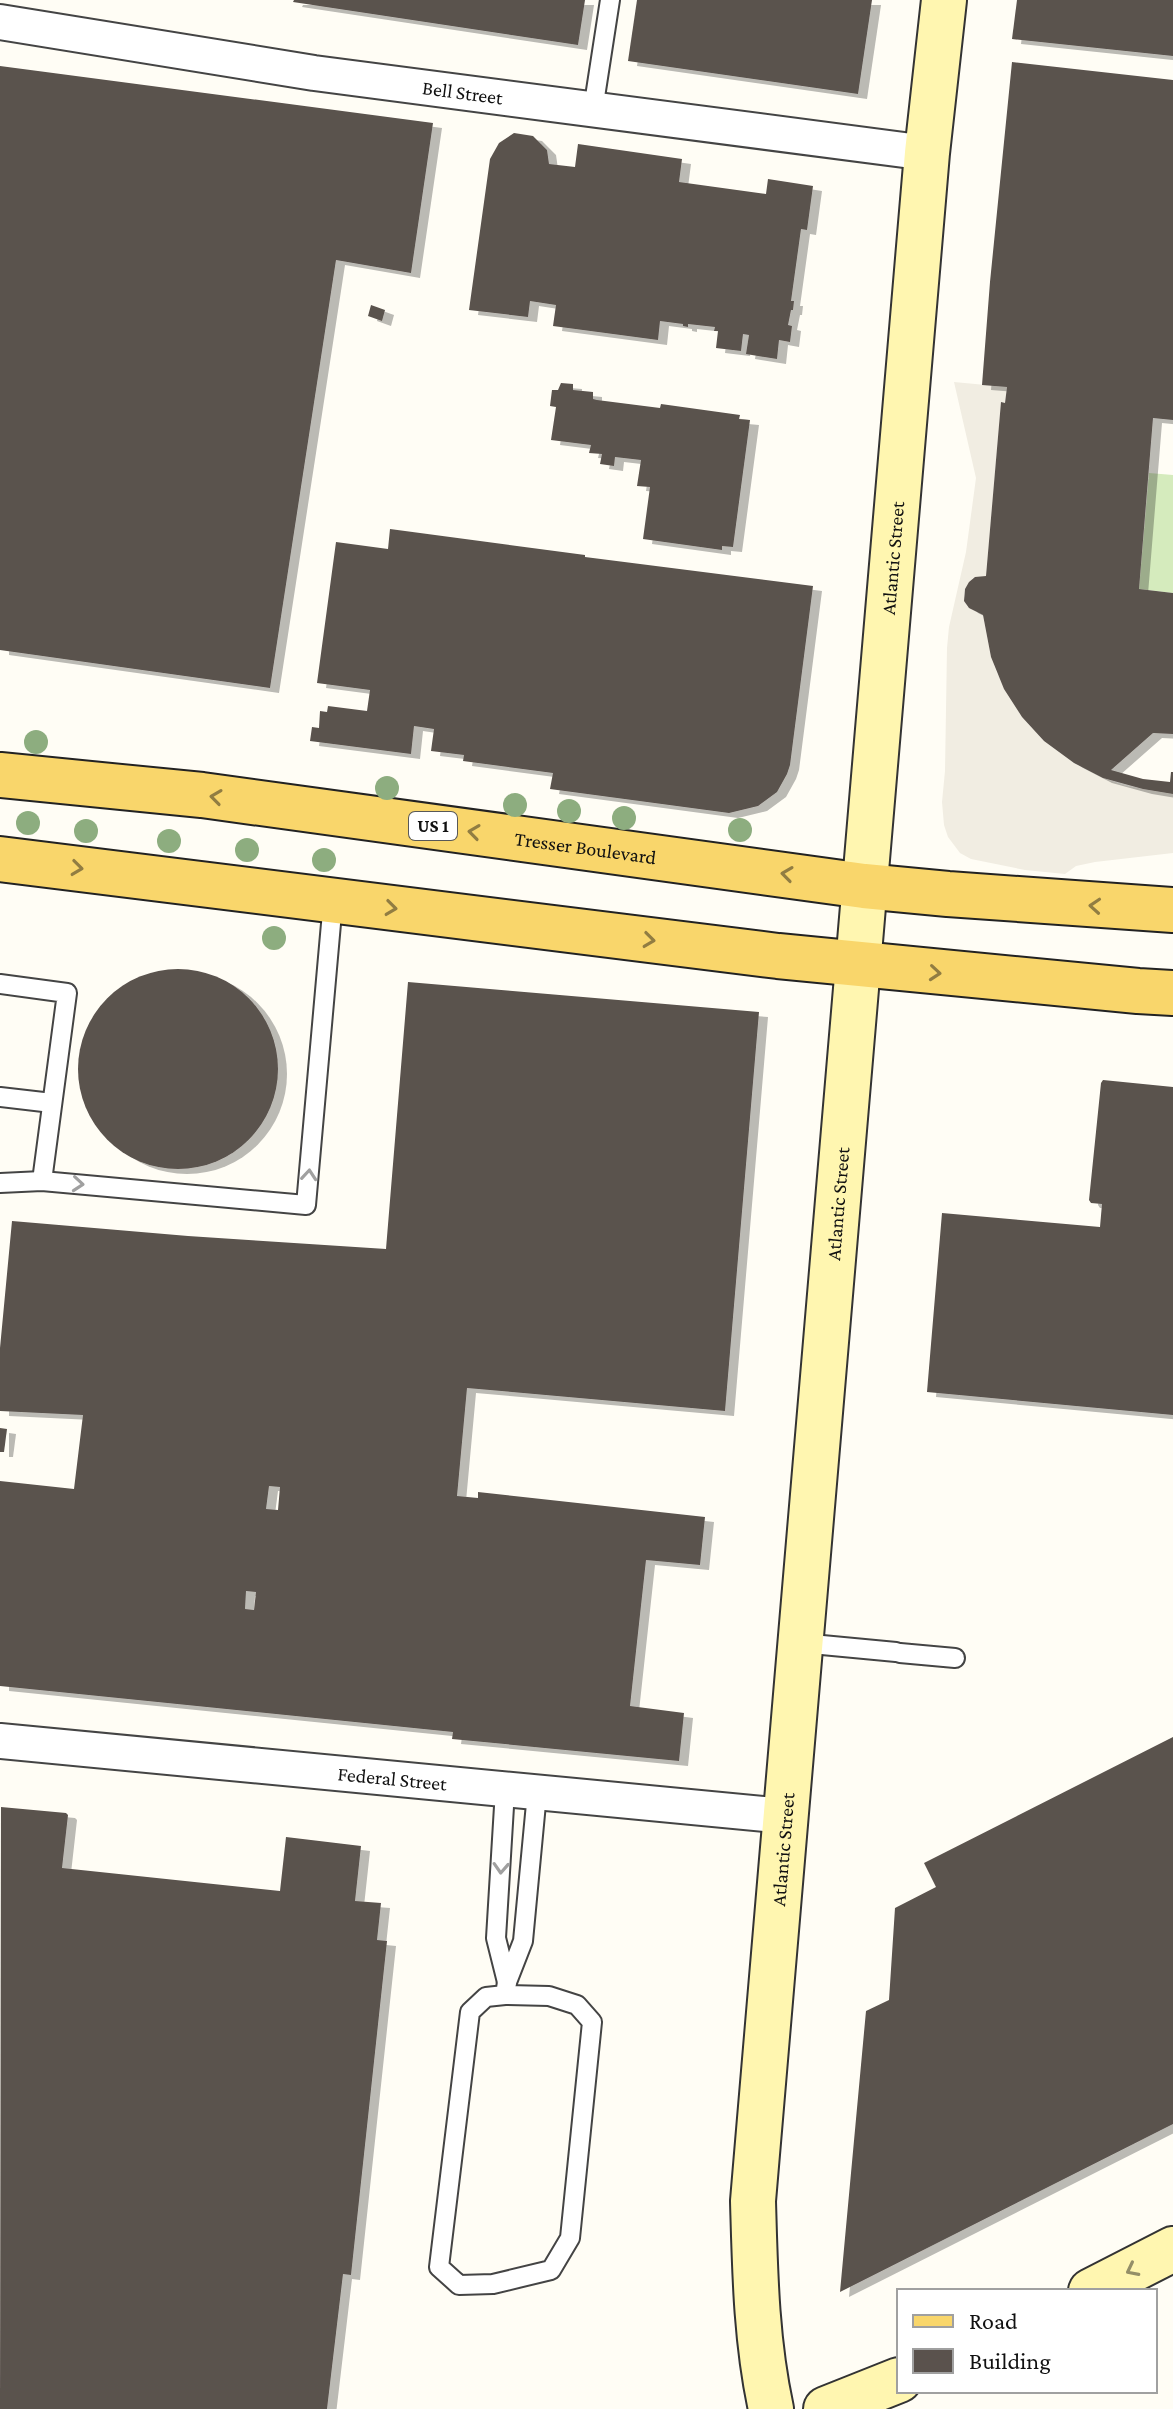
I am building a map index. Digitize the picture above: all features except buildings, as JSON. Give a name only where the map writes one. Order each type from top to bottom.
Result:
[{"type":"main road","name":"Atlantic Street","points":[[771,2409],[761,2365],[755,2295],[753,2201],[927,153],[944,0]]},
{"type":"main road","name":"Tresser Boulevard","points":[[0,775],[202,795],[864,886],[1173,910]]},
{"type":"main road","points":[[0,859],[857,965],[1173,993]]},
{"type":"main road","points":[[1095,2289],[1173,2249]]},
{"type":"main road","points":[[826,2409],[897,2381]]},
{"type":"street","name":"Bell Street","points":[[0,22],[314,73],[927,153]]},
{"type":"street","name":"Federal Street","points":[[0,1741],[785,1816]]},
{"type":"lane","points":[[593,110],[610,0]]},
{"type":"lane","points":[[0,1183],[42,1181],[306,1205],[333,900]]},
{"type":"lane","points":[[0,984],[67,993],[42,1181]]},
{"type":"lane","points":[[0,1097],[52,1103]]},
{"type":"lane","points":[[801,1643],[955,1658]]},
{"type":"lane","points":[[506,1988],[496,1938],[521,1792]]},
{"type":"lane","points":[[506,1988],[577,2005],[592,2022],[570,2238],[551,2270],[493,2284],[459,2285],[439,2267],[470,2012],[486,1997],[506,1988],[523,1941],[521,1792]]},
{"type":"green space","points":[[1149,473],[1173,475],[1173,593],[1139,589]]},
{"type":"shaded area","points":[[954,382],[1007,387],[1005,403],[1001,403],[986,576],[973,578],[964,596],[967,606],[983,615],[997,673],[1022,717],[1044,741],[1074,763],[1126,786],[1173,794],[1173,853],[1095,862],[1076,866],[1065,874],[971,859],[960,853],[948,837],[942,802],[947,648],[966,552],[976,478]]}]
